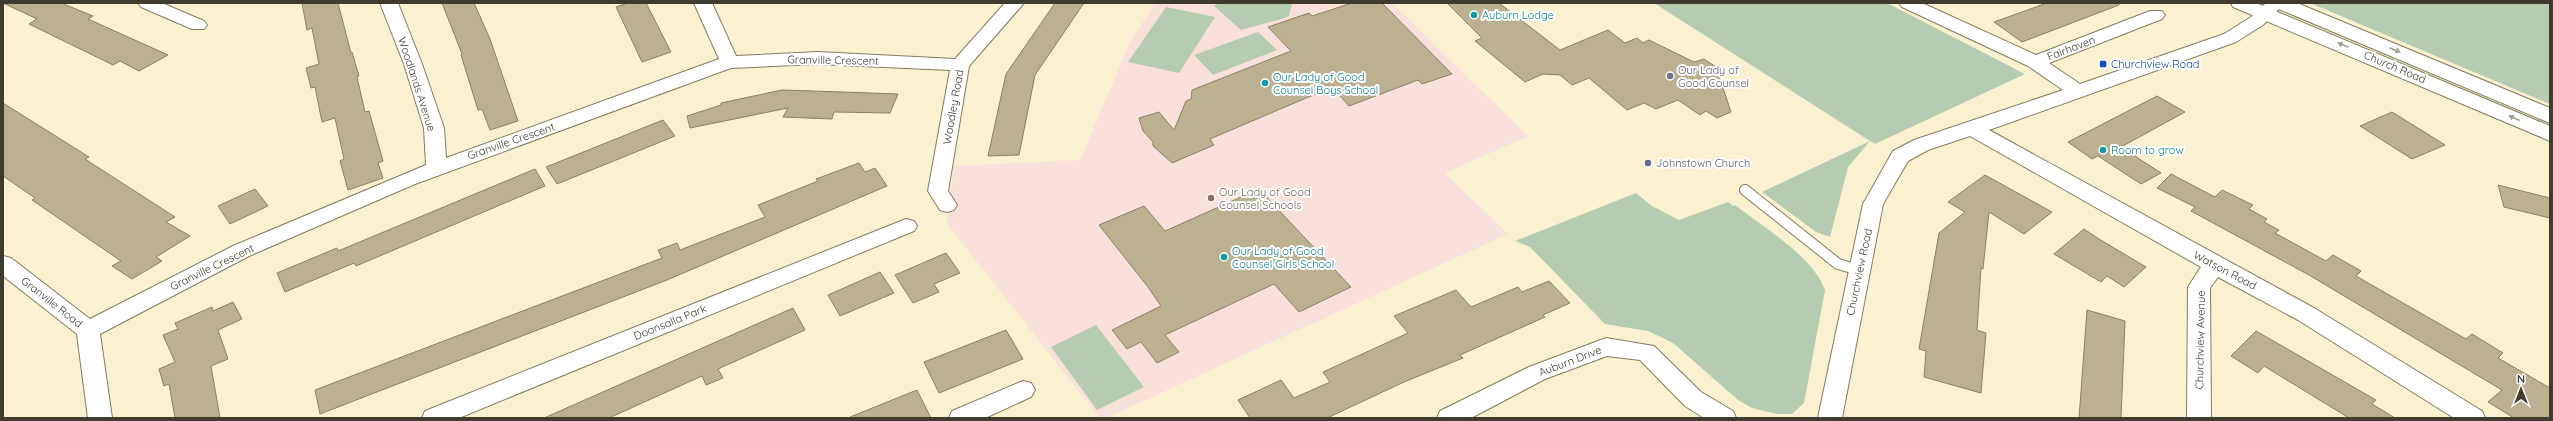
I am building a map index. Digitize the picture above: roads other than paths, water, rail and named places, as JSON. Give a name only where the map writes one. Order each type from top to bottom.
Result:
[{"type":"main road","name":"Church Road","points":[[2240,3],[2274,6],[2550,116]]},
{"type":"main road","name":"Church Road","points":[[2274,6],[2550,134]]},
{"type":"street","points":[[146,3],[198,25]]},
{"type":"street","name":"Woodlands Avenue","points":[[389,3],[413,64],[434,128],[436,167]]},
{"type":"street","points":[[703,3],[729,62]]},
{"type":"street","name":"Woodley Road","points":[[950,206],[938,191],[960,65],[978,42],[1015,3]]},
{"type":"street","points":[[1916,4],[2035,62]]},
{"type":"street","name":"Churchview Road","points":[[1830,418],[1873,204],[1900,156],[1921,145],[1972,129],[2230,38],[2257,22],[2274,6]]},
{"type":"street","name":"Fairhaven","points":[[2035,62],[2156,15]]},
{"type":"street","name":"Granville Crescent","points":[[88,330],[241,251],[436,167],[729,62],[818,58],[960,65]]},
{"type":"street","name":"Fairhaven","points":[[2035,62],[2078,92]]},
{"type":"street","name":"Watson Road","points":[[1972,129],[2214,265],[2306,314],[2473,418]]},
{"type":"street","name":"Doonsalla Park","points":[[434,418],[906,226]]},
{"type":"street","name":"Granville Road","points":[[3,264],[88,330],[100,418]]},
{"type":"street","name":"Churchview Avenue","points":[[2199,418],[2199,287],[2214,265]]},
{"type":"street","name":"Auburn Drive","points":[[1449,418],[1537,373],[1606,347],[1646,352],[1693,399],[1724,418]]},
{"type":"street","points":[[961,418],[1023,390]]},
{"type":"lane","points":[[1745,190],[1838,264],[1859,270]]},
{"type":"place","name":"Auburn Lodge","points":[[1474,15]]},
{"type":"place","name":"Churchview Road","points":[[2103,64]]},
{"type":"place","name":"Our Lady of Good Counsel","points":[[1670,76]]},
{"type":"place","name":"Our Lady of Good Counsel Boys School","points":[[1265,83]]},
{"type":"place","name":"Room to grow","points":[[2103,150]]},
{"type":"place","name":"Johnstown Church","points":[[1648,163]]},
{"type":"place","name":"Our Lady of Good Counsel Schools","points":[[1211,198]]},
{"type":"place","name":"Our Lady of Good Counsel Girls School","points":[[1224,257]]}]
